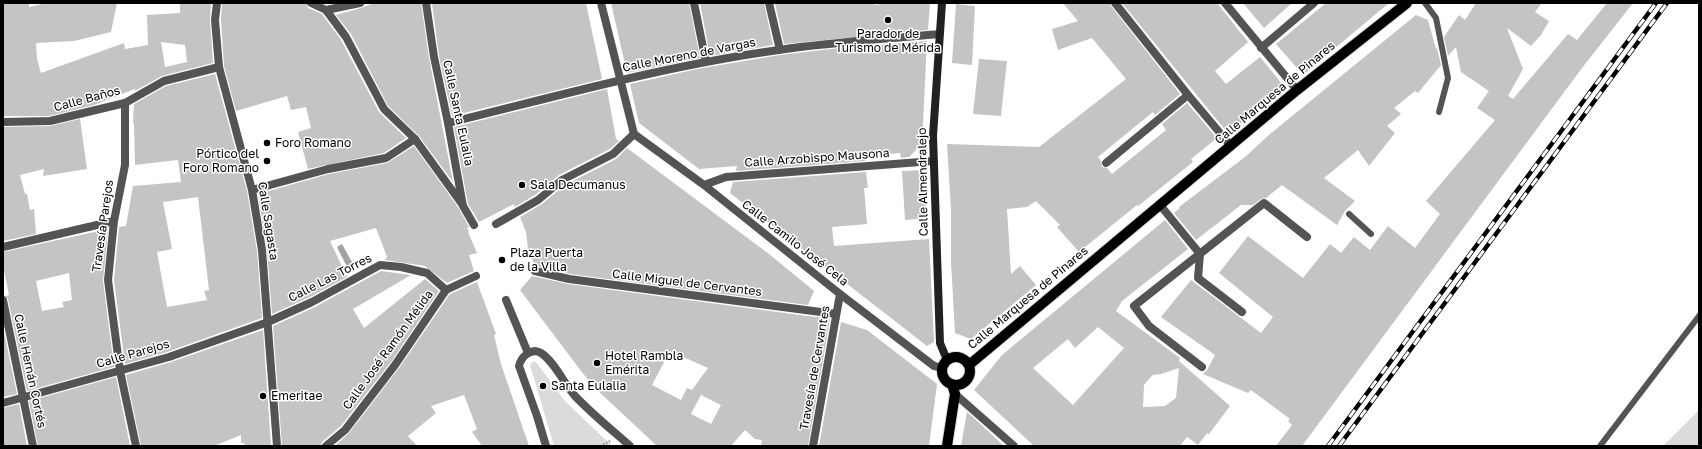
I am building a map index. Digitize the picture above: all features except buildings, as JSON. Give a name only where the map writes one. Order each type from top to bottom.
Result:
[{"type":"main road","name":"Calle Almendralejo","points":[[942,3],[933,136],[933,161],[940,343],[945,364]]},
{"type":"main road","name":"Calle Marquesa de Pinares","points":[[969,365],[992,343],[1297,90],[1407,3]]},
{"type":"main road","points":[[947,446],[953,389],[943,375],[945,364],[956,357],[963,359],[969,365],[970,374],[967,380],[953,389]]},
{"type":"street","name":"Calle Sagasta","points":[[218,3],[215,20],[219,67],[252,190],[262,250],[278,446]]},
{"type":"street","points":[[311,3],[326,10],[346,36],[384,109],[415,139],[464,206]]},
{"type":"street","points":[[326,10],[360,3]]},
{"type":"street","name":"Calle Santa Eulalia","points":[[426,3],[434,57],[464,206],[474,225]]},
{"type":"street","points":[[496,224],[538,200],[562,180],[613,154],[634,134],[622,81],[601,3]]},
{"type":"street","points":[[694,3],[706,62]]},
{"type":"street","points":[[768,3],[780,50]]},
{"type":"street","points":[[1115,3],[1188,95],[1231,146]]},
{"type":"street","points":[[1225,3],[1297,90]]},
{"type":"street","points":[[1261,48],[1314,3]]},
{"type":"street","name":"Calle Moreno de Vargas","points":[[448,123],[706,62],[780,50],[939,34]]},
{"type":"street","name":"Calle Baños","points":[[3,122],[50,121],[125,103],[164,81],[219,67]]},
{"type":"street","points":[[1106,163],[1188,95]]},
{"type":"street","name":"Travesía Parejos","points":[[125,103],[125,165],[114,221],[108,280],[120,371],[136,446]]},
{"type":"street","name":"Calle Camilo José Cela","points":[[634,134],[704,185],[840,294],[934,366],[945,364]]},
{"type":"street","points":[[252,190],[328,169],[386,158],[415,139]]},
{"type":"street","name":"Calle Arzobispo Mausona","points":[[704,185],[726,177],[933,161]]},
{"type":"street","points":[[1202,367],[1149,326],[1134,306],[1264,203],[1307,237]]},
{"type":"street","points":[[1160,205],[1200,254],[1198,278],[1242,312]]},
{"type":"street","points":[[3,247],[114,221]]},
{"type":"street","name":"Calle Las Torres","points":[[268,322],[312,302],[380,265],[400,267],[428,273],[446,290]]},
{"type":"street","name":"Calle Miguel de Cervantes","points":[[535,271],[569,280],[836,314]]},
{"type":"street","name":"Calle José Ramón Mélida","points":[[326,446],[345,430],[395,365],[446,290],[476,276]]},
{"type":"street","name":"Travesía de Cervantes","points":[[813,446],[840,294]]},
{"type":"street","name":"Calle Hernán Cortés","points":[[3,300],[33,446]]},
{"type":"street","points":[[506,300],[528,353]]},
{"type":"street","name":"Calle Parejos","points":[[3,403],[169,357],[268,322]]},
{"type":"street","points":[[546,446],[519,366],[523,356],[535,351],[541,353],[547,359],[575,396],[630,446]]},
{"type":"street","points":[[953,389],[1014,446]]},
{"type":"lane","points":[[1425,3],[1436,18],[1448,78],[1439,112]]},
{"type":"lane","points":[[1349,214],[1371,234]]},
{"type":"lane","points":[[1600,446],[1699,316]]},
{"type":"shaded area","points":[[342,244],[353,264],[347,267],[337,247]]},
{"type":"shaded area","points":[[533,361],[536,362],[565,401],[612,446],[554,446],[530,365]]},
{"type":"shaded area","points":[[1699,410],[1699,446],[1663,446]]},
{"type":"railway","points":[[1328,446],[1656,3]]},
{"type":"railway","points":[[1339,446],[1667,3]]},
{"type":"place","name":"Parador de Turismo de Mérida","points":[[888,20]]},
{"type":"place","name":"Foro Romano","points":[[267,143]]},
{"type":"place","name":"Pórtico del Foro Romano","points":[[267,161]]},
{"type":"place","name":"Sala Decumanus","points":[[522,185]]},
{"type":"place","name":"Plaza Puerta de la Villa","points":[[502,260]]},
{"type":"place","name":"Hotel Rambla Emérita","points":[[597,363]]},
{"type":"place","name":"Santa Eulalia","points":[[543,386]]},
{"type":"place","name":"Emeritae","points":[[263,396]]}]
